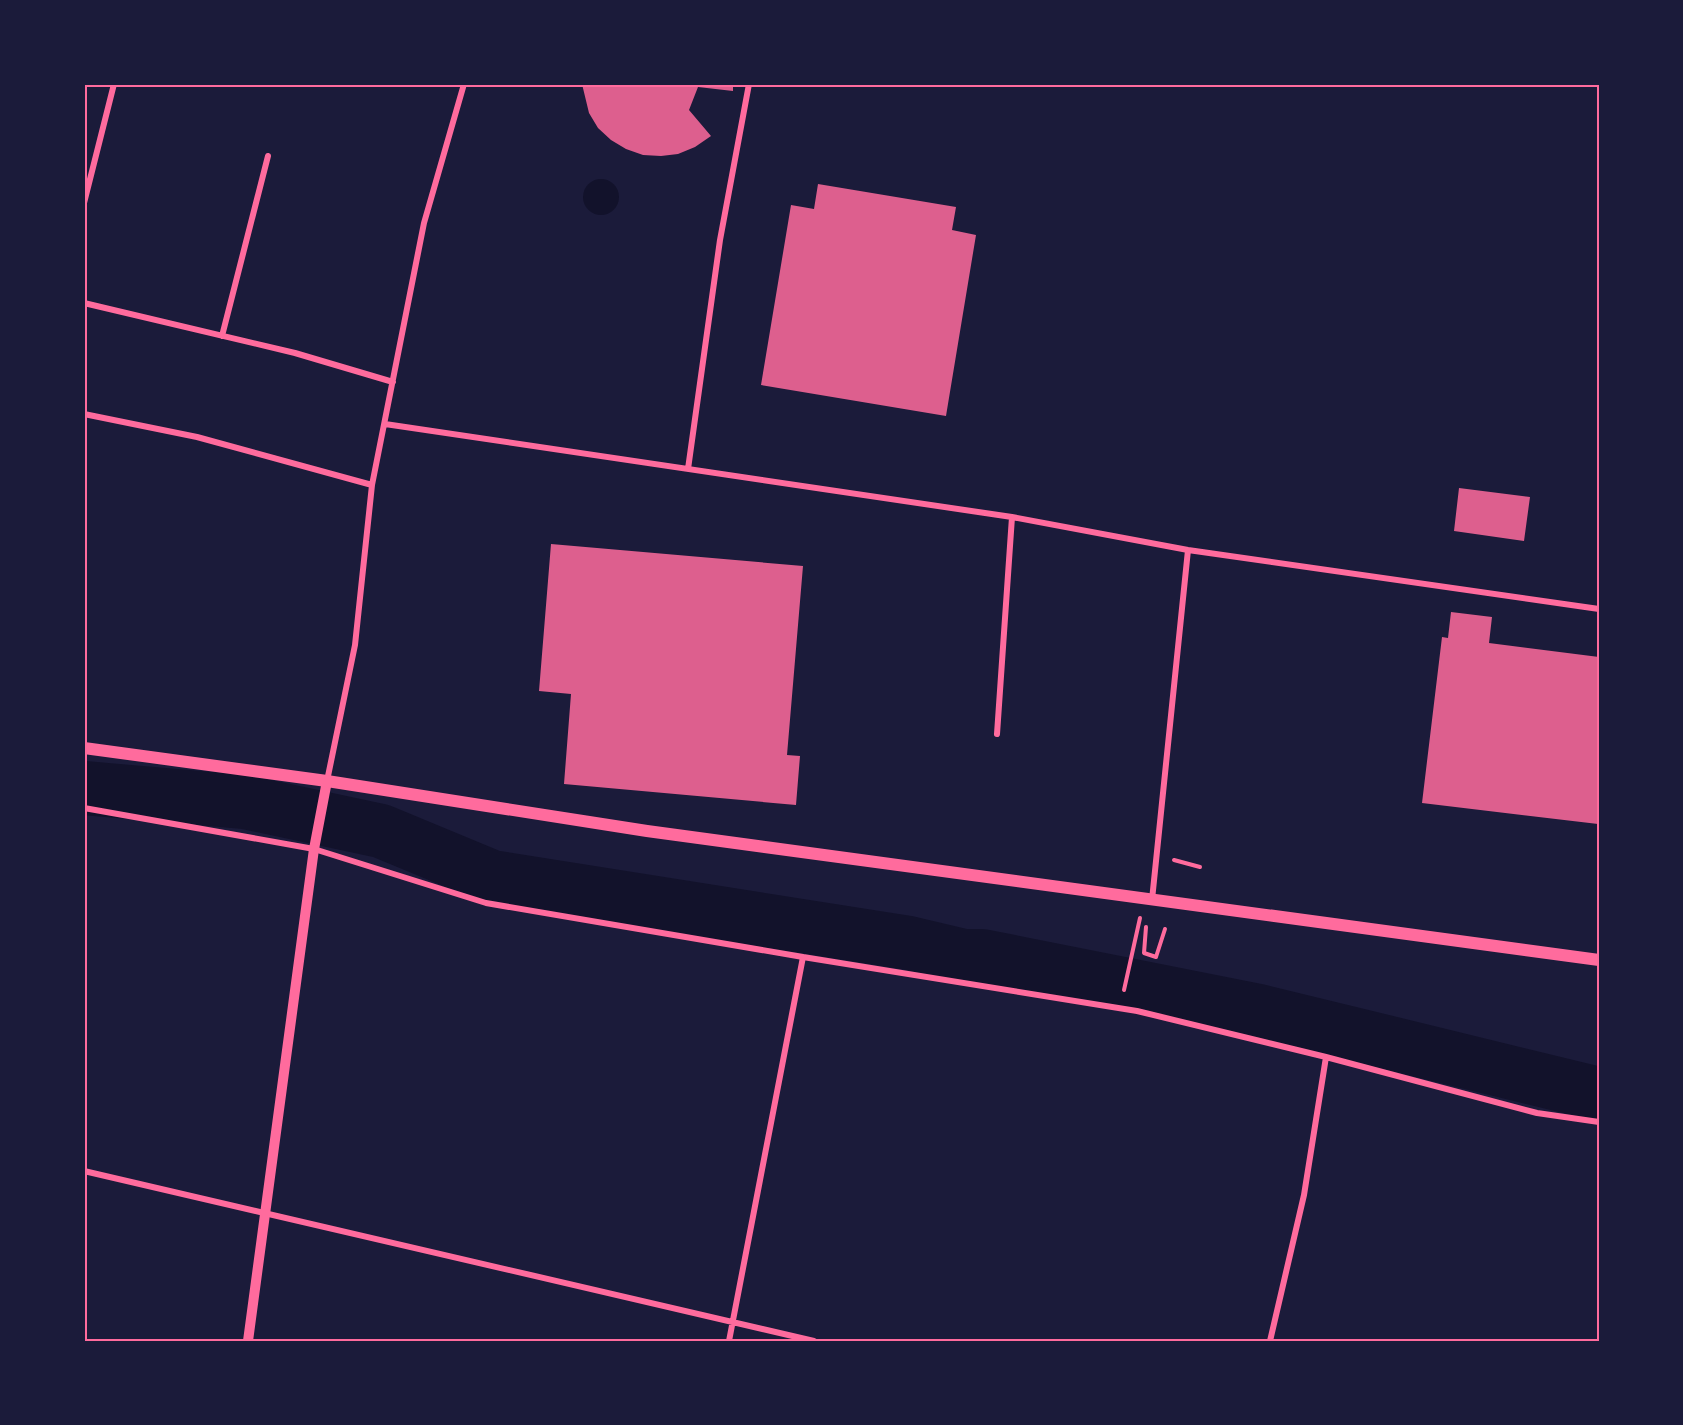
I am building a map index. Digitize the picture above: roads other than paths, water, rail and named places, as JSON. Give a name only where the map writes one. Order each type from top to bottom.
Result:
[{"type":"main road","points":[[84,748],[327,781],[647,831],[1599,960]]},
{"type":"street","points":[[84,203],[114,84]]},
{"type":"street","points":[[248,1341],[314,849],[355,645],[372,484],[424,223],[464,84]]},
{"type":"street","points":[[688,469],[720,240],[749,84]]},
{"type":"street","points":[[222,336],[268,156]]},
{"type":"street","points":[[84,303],[295,354],[393,382]]},
{"type":"street","points":[[84,414],[197,437],[372,484]]},
{"type":"street","points":[[385,424],[1012,517],[1188,550],[1599,609]]},
{"type":"street","points":[[997,734],[1012,517]]},
{"type":"street","points":[[1147,898],[1188,550]]},
{"type":"street","points":[[84,808],[314,849],[486,903],[1120,1008],[1326,1057],[1537,1113],[1599,1122]]},
{"type":"street","points":[[729,1341],[803,957]]},
{"type":"street","points":[[1270,1341],[1304,1196],[1326,1057]]},
{"type":"street","points":[[84,1171],[814,1341]]},
{"type":"waterway","points":[[84,788],[245,802],[381,831],[492,877],[909,943],[964,956],[982,956],[1259,1011],[1599,1094]]}]
